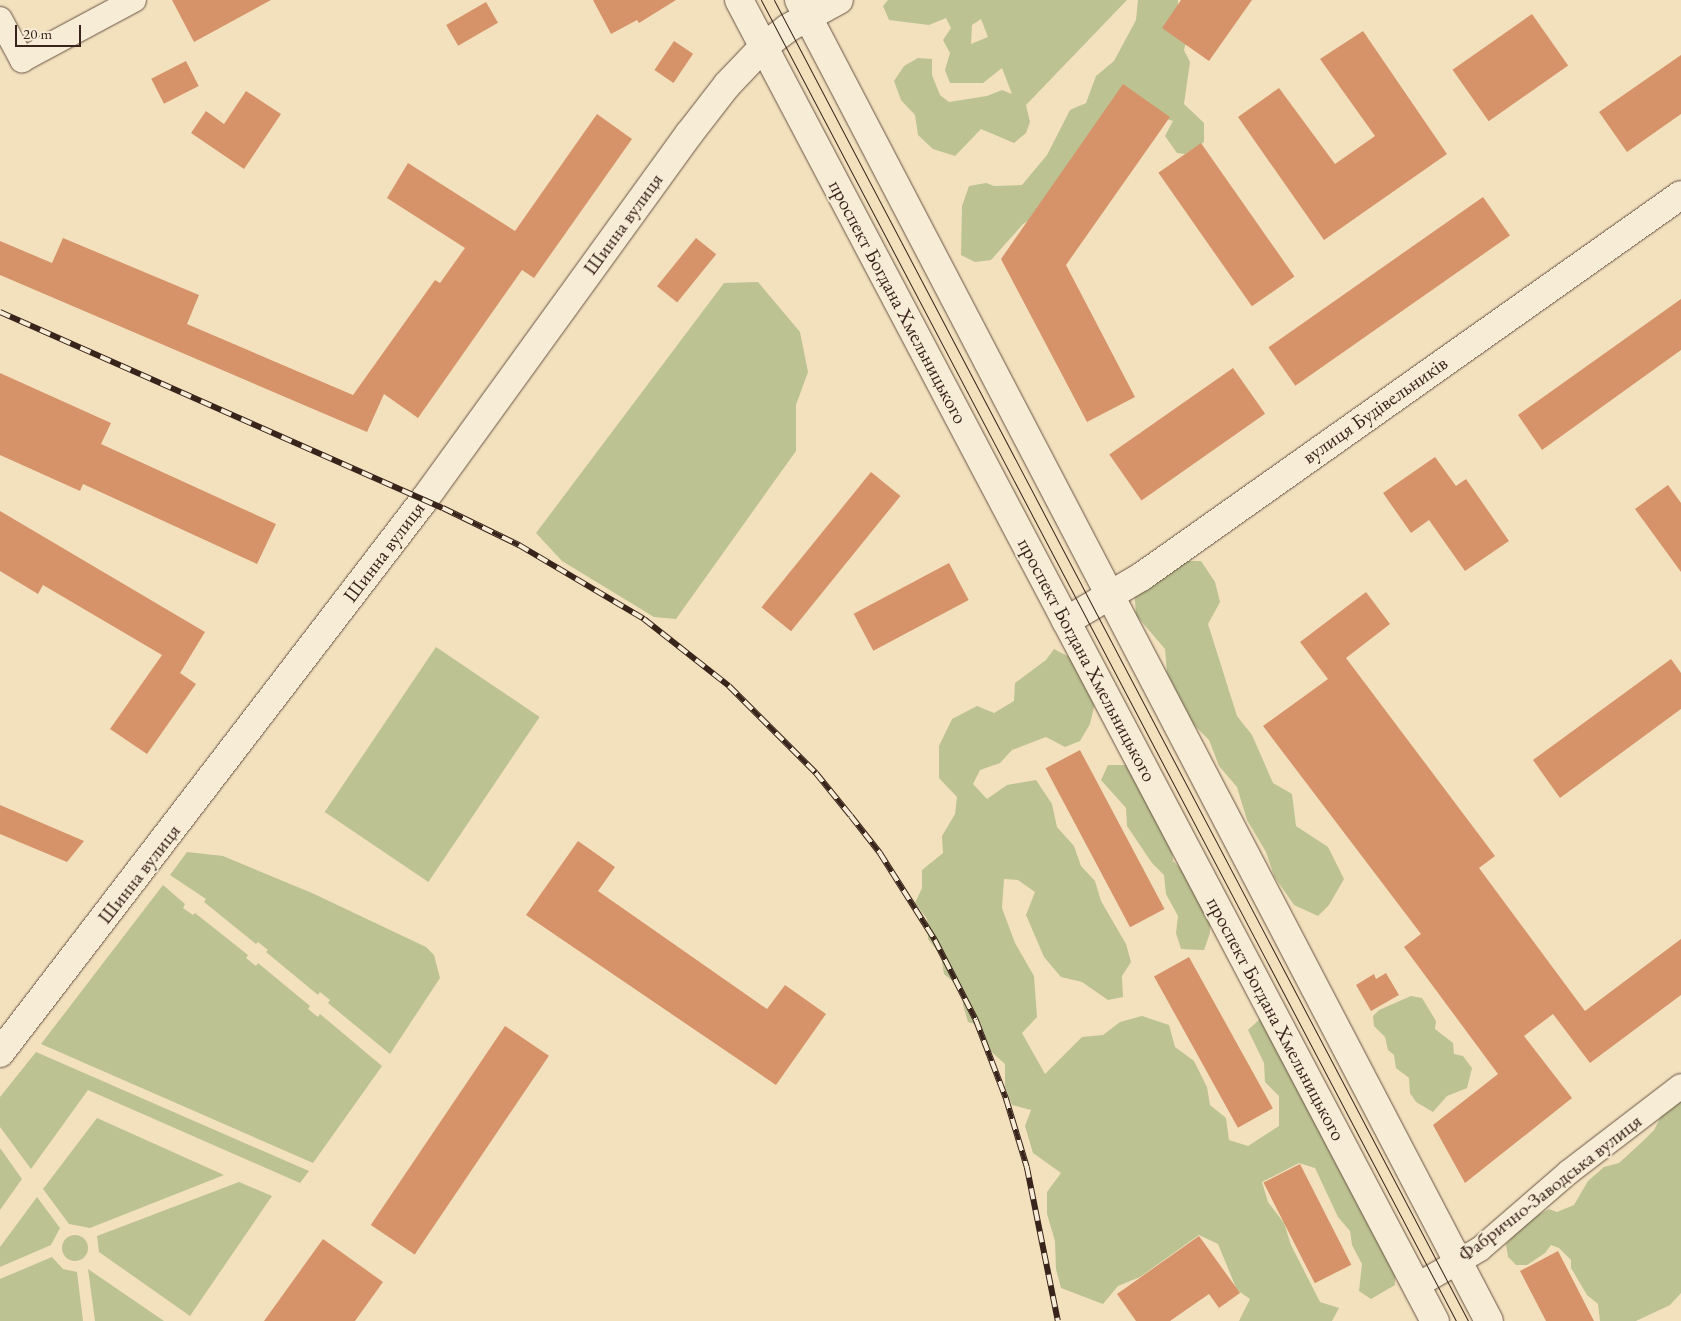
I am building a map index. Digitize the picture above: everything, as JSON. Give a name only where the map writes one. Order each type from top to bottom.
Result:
[{"type":"main road","name":"проспект Богдана Хмельницького","points":[[739,0],[1435,1321]]},
{"type":"main road","name":"Шинна вулиця","points":[[0,1053],[424,500],[688,134],[727,85],[803,8],[839,0]]},
{"type":"main road","points":[[803,8],[1109,597],[1490,1321]]},
{"type":"main road","name":"вулиця Будівельників","points":[[1066,622],[1109,597],[1681,195]]},
{"type":"street","points":[[0,19],[22,60],[134,0]]},
{"type":"street","name":"Фабрично-Заводська вулиця","points":[[1416,1286],[1480,1249],[1569,1172],[1681,1086]]},
{"type":"green space","points":[[888,0],[1127,0],[1026,105],[1030,122],[1026,133],[1014,143],[981,129],[955,156],[933,149],[918,135],[915,115],[901,100],[894,81],[904,66],[918,58],[932,59],[932,75],[940,95],[949,102],[987,96],[1002,90],[1012,94],[1002,68],[983,83],[950,83],[945,70],[950,53],[943,40],[951,28],[946,18],[929,25],[889,20],[883,6]],"holes":[[[981,19],[988,37],[971,44],[972,25]]]},
{"type":"green space","points":[[1138,0],[1178,0],[1178,11],[1188,34],[1184,50],[1190,62],[1184,104],[1204,123],[1204,142],[1185,154],[1177,153],[1165,136],[1173,121],[1155,115],[1040,214],[1023,224],[991,260],[975,262],[961,255],[962,206],[969,186],[986,183],[994,186],[1022,185],[1047,155],[1070,110],[1086,103],[1096,76],[1114,61],[1136,20]]},
{"type":"green space","points":[[758,282],[800,332],[808,372],[796,405],[796,451],[676,619],[654,617],[562,561],[536,533],[724,283]]},
{"type":"green space","points":[[1173,561],[1201,561],[1215,582],[1220,602],[1208,624],[1237,716],[1252,735],[1273,783],[1292,794],[1296,826],[1328,847],[1344,879],[1329,905],[1318,916],[1294,905],[1274,876],[1266,852],[1247,820],[1237,787],[1219,766],[1209,740],[1194,725],[1167,673],[1165,649],[1136,615],[1134,588]]},
{"type":"green space","points":[[436,647],[540,717],[428,882],[325,812]]},
{"type":"green space","points":[[1054,649],[1073,659],[1081,680],[1095,703],[1090,724],[1080,741],[1065,747],[1046,737],[1012,750],[1000,763],[980,770],[973,784],[987,799],[1007,785],[1036,780],[1052,804],[1057,827],[1074,846],[1081,866],[1095,881],[1101,901],[1126,944],[1131,962],[1122,976],[1123,997],[1108,1000],[1082,982],[1061,977],[1044,957],[1026,915],[1035,892],[1018,880],[1004,879],[1002,908],[1015,943],[1034,976],[1037,1017],[1022,1033],[1045,1074],[1082,1037],[1103,1035],[1120,1022],[1142,1016],[1169,1025],[1175,1047],[1194,1061],[1207,1087],[1210,1105],[1226,1118],[1229,1140],[1248,1146],[1279,1126],[1279,1096],[1265,1082],[1264,1063],[1248,1030],[1261,1018],[1395,1271],[1395,1285],[1371,1299],[1359,1291],[1362,1264],[1352,1245],[1350,1231],[1338,1217],[1315,1168],[1299,1163],[1262,1182],[1268,1202],[1284,1223],[1291,1245],[1320,1302],[1339,1308],[1332,1321],[1239,1321],[1250,1299],[1237,1290],[1218,1244],[1199,1235],[1140,1277],[1118,1286],[1103,1304],[1061,1288],[1056,1269],[1055,1241],[1047,1214],[1047,1192],[1061,1173],[1033,1153],[1025,1126],[1031,1110],[1012,1105],[1005,1087],[1005,1064],[987,1048],[981,1026],[968,1022],[963,1005],[962,989],[944,974],[941,956],[928,939],[927,919],[915,903],[922,888],[922,870],[943,853],[942,836],[955,814],[957,797],[939,778],[939,746],[952,719],[977,706],[994,713],[1014,701],[1015,683],[1046,660]]},
{"type":"green space","points":[[1108,765],[1127,765],[1171,842],[1173,861],[1189,877],[1211,911],[1210,933],[1204,950],[1181,949],[1176,933],[1178,916],[1166,894],[1164,875],[1152,863],[1127,826],[1126,808],[1101,780]]},
{"type":"green space","points":[[187,852],[223,856],[312,893],[426,947],[434,955],[440,978],[390,1054],[328,1003],[330,1000],[320,992],[318,995],[266,952],[268,950],[258,942],[256,944],[204,902],[206,899],[170,875]]},
{"type":"green space","points":[[163,885],[185,904],[183,908],[193,915],[195,913],[248,955],[246,958],[256,966],[258,963],[310,1006],[308,1009],[318,1017],[320,1014],[382,1066],[313,1163],[41,1044]]},
{"type":"green space","points":[[1411,996],[1422,998],[1436,1021],[1435,1029],[1453,1043],[1454,1054],[1463,1056],[1472,1068],[1467,1088],[1447,1096],[1433,1112],[1416,1102],[1410,1093],[1409,1078],[1396,1068],[1394,1055],[1388,1050],[1385,1037],[1374,1026],[1373,1016],[1379,1010]]},
{"type":"green space","points":[[36,1052],[309,1171],[300,1183],[88,1090],[31,1169],[0,1127],[0,1097]]},
{"type":"green space","points":[[1681,1096],[1681,1293],[1670,1305],[1636,1321],[1600,1321],[1598,1304],[1587,1295],[1571,1268],[1571,1260],[1559,1248],[1551,1245],[1545,1253],[1527,1265],[1516,1265],[1508,1257],[1506,1244],[1527,1221],[1549,1209],[1557,1212],[1574,1205],[1588,1181],[1604,1167],[1619,1163],[1642,1142],[1654,1130],[1667,1105]]},
{"type":"green space","points":[[97,1118],[224,1175],[90,1228],[69,1224],[43,1189]]},
{"type":"green space","points":[[0,1148],[22,1179],[0,1210]]},
{"type":"green space","points":[[239,1182],[272,1196],[190,1316],[99,1252],[97,1236]]},
{"type":"green space","points":[[37,1197],[60,1228],[51,1245],[0,1267],[0,1247]]},
{"type":"green space","points":[[75,1235],[84,1239],[88,1248],[84,1257],[75,1261],[66,1257],[62,1248],[66,1239]]},
{"type":"green space","points":[[52,1257],[63,1269],[77,1272],[83,1321],[0,1321],[0,1279]]},
{"type":"green space","points":[[88,1269],[164,1321],[95,1321]]},
{"type":"building","points":[[172,0],[271,0],[194,42]]},
{"type":"building","points":[[593,0],[676,0],[639,23],[637,20],[611,34]]},
{"type":"building","points":[[1181,0],[1252,0],[1209,61],[1162,28]]},
{"type":"building","points":[[486,2],[498,23],[458,46],[446,25]]},
{"type":"building","points":[[1532,14],[1568,66],[1489,121],[1453,70]]},
{"type":"building","points":[[1363,31],[1447,154],[1324,240],[1238,117],[1279,88],[1335,164],[1375,136],[1320,59]]},
{"type":"building","points":[[674,41],[693,54],[673,83],[654,70]]},
{"type":"building","points":[[1681,55],[1681,114],[1627,152],[1599,112]]},
{"type":"building","points":[[186,61],[199,86],[164,104],[151,79]]},
{"type":"building","points":[[1123,84],[1170,117],[1066,265],[1135,397],[1087,422],[1001,259]]},
{"type":"building","points":[[246,91],[281,114],[244,169],[191,133],[206,111],[224,124]]},
{"type":"building","points":[[597,114],[632,139],[534,278],[522,270],[418,418],[384,394],[367,432],[0,275],[0,241],[52,263],[63,238],[199,295],[187,324],[353,395],[435,280],[440,283],[465,248],[387,198],[408,163],[515,231]]},
{"type":"building","points":[[1201,143],[1294,277],[1252,306],[1158,173]]},
{"type":"building","points":[[1483,197],[1510,236],[1295,386],[1268,347]]},
{"type":"building","points":[[696,238],[716,254],[677,303],[657,286]]},
{"type":"building","points":[[1681,299],[1681,350],[1542,450],[1518,415]]},
{"type":"building","points":[[1233,368],[1265,414],[1141,500],[1109,455]]},
{"type":"building","points":[[0,373],[111,423],[101,444],[276,524],[257,564],[83,484],[80,491],[0,455]]},
{"type":"building","points":[[1435,457],[1456,486],[1466,479],[1509,541],[1465,571],[1429,520],[1411,533],[1383,493]]},
{"type":"building","points":[[871,472],[901,496],[791,631],[761,607]]},
{"type":"building","points":[[1668,485],[1681,503],[1681,572],[1635,509]]},
{"type":"building","points":[[0,511],[205,632],[180,673],[196,684],[147,754],[110,729],[162,655],[43,585],[38,594],[0,571]]},
{"type":"building","points":[[949,563],[969,600],[873,651],[854,614]]},
{"type":"building","points":[[1366,592],[1390,624],[1346,658],[1495,856],[1479,868],[1585,1011],[1681,939],[1681,995],[1590,1063],[1553,1014],[1524,1036],[1572,1098],[1465,1183],[1433,1125],[1498,1074],[1404,947],[1421,934],[1263,726],[1328,679],[1300,642]]},
{"type":"building","points":[[1671,659],[1681,673],[1681,709],[1560,798],[1533,760]]},
{"type":"building","points":[[1080,750],[1165,909],[1130,927],[1046,768]]},
{"type":"building","points":[[0,805],[84,841],[67,862],[0,834]]},
{"type":"building","points":[[578,841],[615,867],[598,891],[767,1009],[785,985],[826,1014],[776,1085],[526,915]]},
{"type":"building","points":[[1189,957],[1273,1108],[1238,1128],[1154,976]]},
{"type":"building","points":[[1386,973],[1399,995],[1371,1011],[1356,985],[1374,974],[1376,979]]},
{"type":"building","points":[[505,1026],[549,1056],[415,1255],[371,1225]]},
{"type":"building","points":[[1300,1164],[1351,1265],[1315,1283],[1263,1183]]},
{"type":"building","points":[[1199,1236],[1240,1293],[1219,1308],[1209,1294],[1170,1321],[1136,1321],[1117,1294]]},
{"type":"building","points":[[323,1239],[383,1282],[355,1321],[264,1321]]},
{"type":"building","points":[[1558,1251],[1594,1321],[1546,1321],[1520,1271]]},
{"type":"tram line","points":[[761,0],[1456,1321]]},
{"type":"tram line","points":[[774,0],[1468,1321]]},
{"type":"railway","points":[[0,312],[443,508],[519,545],[644,619],[729,686],[816,773],[851,816],[880,853],[935,940],[976,1020],[1006,1098],[1027,1167],[1058,1321]]}]
